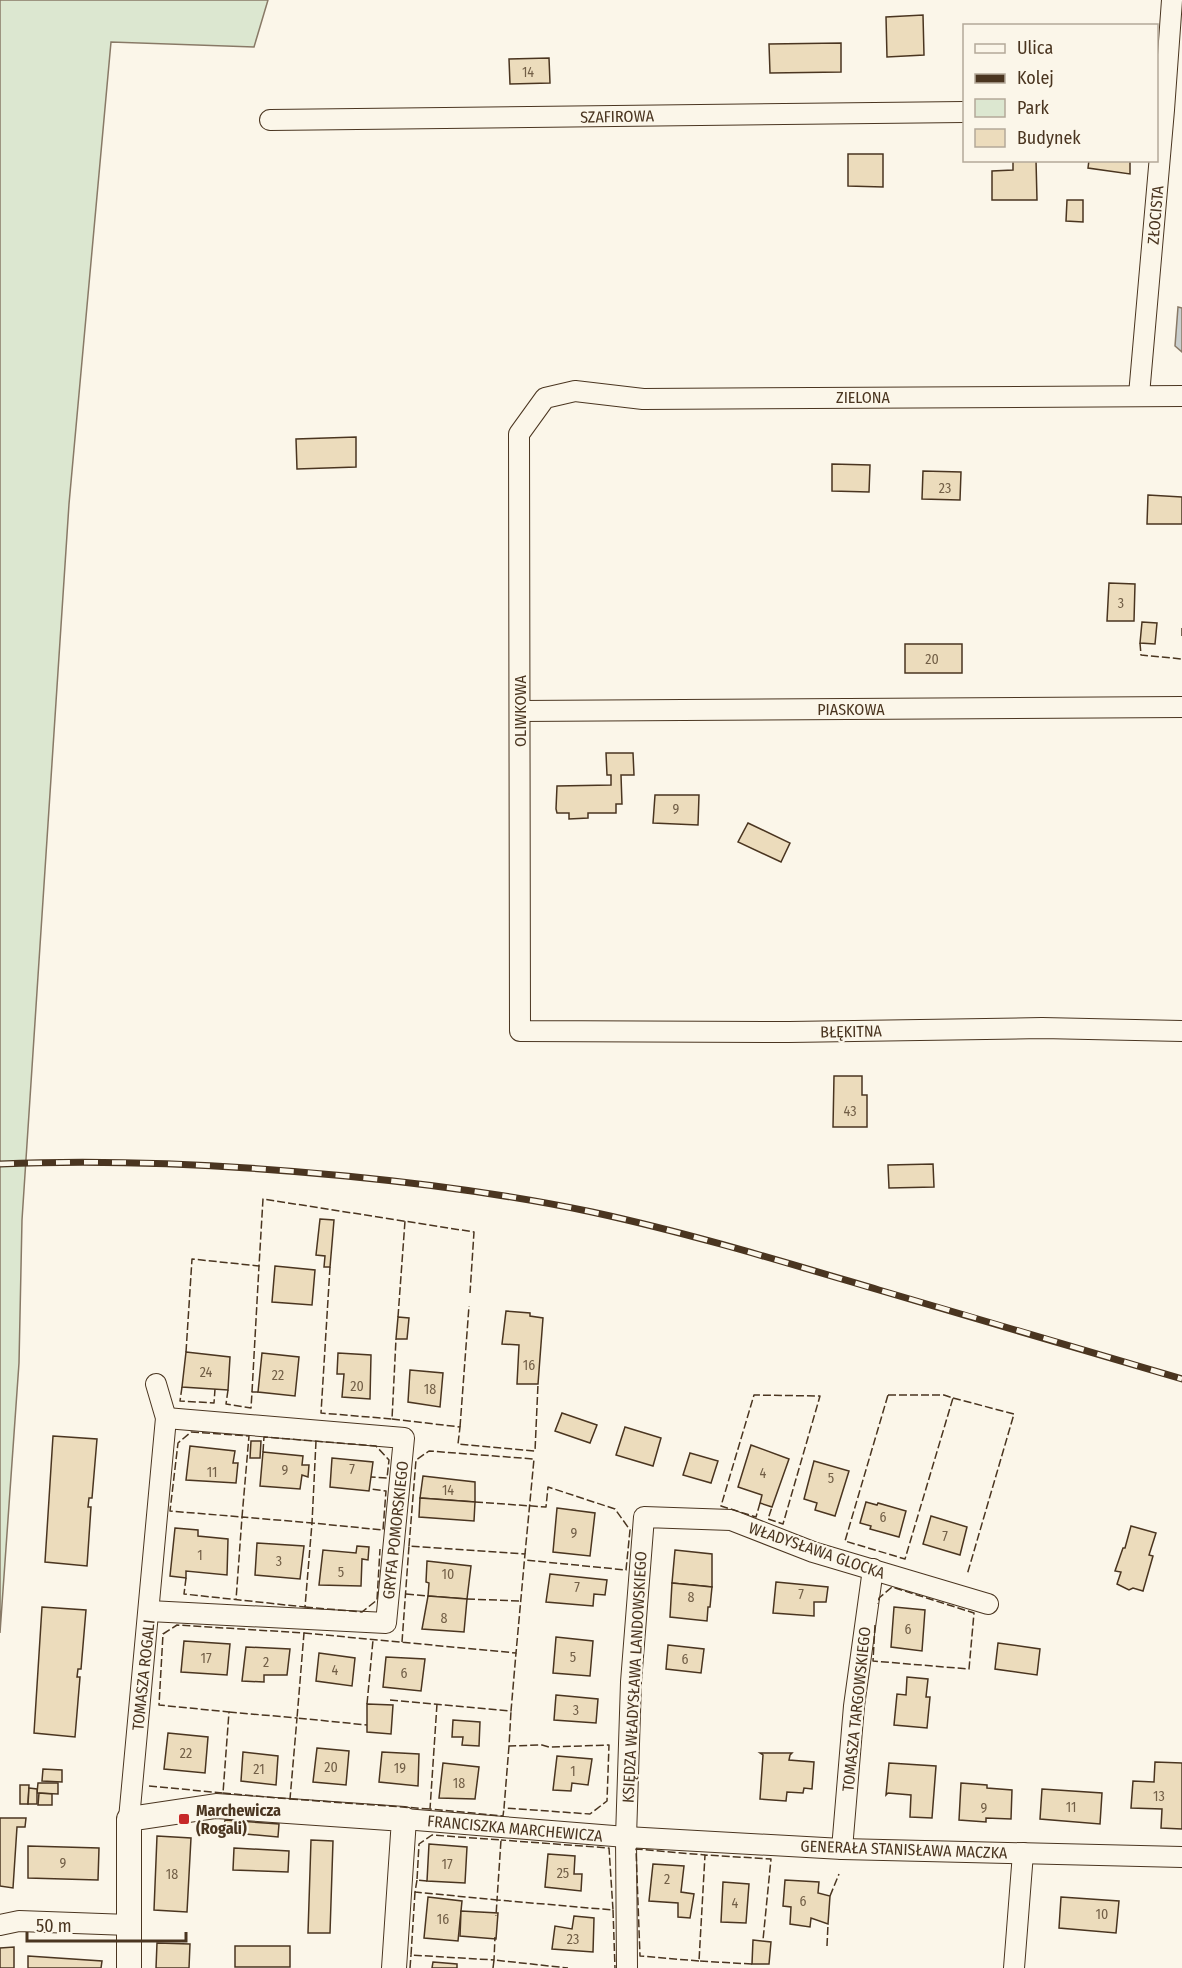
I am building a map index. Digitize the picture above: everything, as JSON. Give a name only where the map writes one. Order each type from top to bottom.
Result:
[{"type":"street","name":"ZŁOCISTA","points":[[1158,138],[1172,0]]},
{"type":"street","name":"SZAFIROWA","points":[[270,120],[963,112]]},
{"type":"street","name":"ZŁOCISTA","points":[[1140,395],[1156,162]]},
{"type":"street","name":"ZIELONA","points":[[545,399],[575,391],[643,399],[1182,396]]},
{"type":"street","name":"OLIWKOWA","points":[[520,1031],[519,434],[545,399]]},
{"type":"street","name":"PIASKOWA","points":[[520,711],[1182,707]]},
{"type":"street","name":"BŁĘKITNA","points":[[520,1031],[789,1032],[1042,1028],[1182,1031]]},
{"type":"street","name":"TOMASZA ROGALI","points":[[129,1968],[129,1819],[166,1418],[156,1384]]},
{"type":"street","name":"GRYFA POMORSKIEGO","points":[[149,1611],[386,1623],[404,1438],[166,1418]]},
{"type":"street","name":"WŁADYSŁAWA GLOCKA","points":[[644,1516],[731,1520],[813,1552],[988,1604]]},
{"type":"street","name":"KSIĘDZA WŁADYSŁAWA LANDOWSKIEGO","points":[[627,1968],[626,1837],[632,1682],[644,1516]]},
{"type":"street","name":"TOMASZA TARGOWSKIEGO","points":[[842,1849],[854,1706],[873,1569]]},
{"type":"street","name":"FRANCISZKA MARCHEWICZA","points":[[129,1819],[216,1806],[626,1837]]},
{"type":"street","name":"FRANCISZKA MARCHEWICZA","points":[[394,1968],[404,1819]]},
{"type":"street","name":"GENERAŁA STANISŁAWA MACZKA","points":[[626,1837],[842,1849],[1182,1857]]},
{"type":"street","points":[[1014,1968],[1023,1853]]},
{"type":"street","points":[[10,1923],[129,1925]]},
{"type":"green space","points":[[0,0],[268,0],[254,47],[111,42],[69,504],[22,1220],[19,1363],[0,1633]]},
{"type":"shaded area","points":[[1178,307],[1182,308],[1182,352],[1175,346]]},
{"type":"building","points":[[923,15],[924,55],[887,57],[886,17]]},
{"type":"building","points":[[841,43],[841,72],[770,73],[769,44]]},
{"type":"building","points":[[549,58],[550,83],[510,84],[509,59]]},
{"type":"building","points":[[848,154],[883,154],[883,187],[848,186]]},
{"type":"building","points":[[1013,162],[1036,162],[1037,200],[992,200],[992,171],[1013,170]]},
{"type":"building","points":[[1089,162],[1130,162],[1130,174],[1088,168]]},
{"type":"building","points":[[1067,200],[1083,200],[1083,222],[1066,221]]},
{"type":"building","points":[[356,437],[356,467],[297,469],[296,439]]},
{"type":"building","points":[[832,464],[870,465],[869,492],[832,491]]},
{"type":"building","points":[[923,471],[961,472],[960,500],[922,499]]},
{"type":"building","points":[[1148,495],[1182,497],[1182,524],[1147,524]]},
{"type":"building","points":[[1109,583],[1135,584],[1134,621],[1107,621]]},
{"type":"building","points":[[1142,622],[1157,623],[1155,644],[1140,643]]},
{"type":"building","points":[[905,644],[962,644],[962,673],[905,673]]},
{"type":"building","points":[[606,753],[633,753],[634,775],[621,775],[622,804],[616,804],[616,813],[588,813],[588,818],[569,819],[569,813],[557,813],[557,786],[611,785],[611,775],[607,775]]},
{"type":"building","points":[[655,795],[699,795],[698,825],[653,823]]},
{"type":"building","points":[[748,823],[790,843],[781,862],[738,842]]},
{"type":"building","points":[[834,1076],[862,1076],[862,1095],[867,1095],[867,1127],[833,1127]]},
{"type":"building","points":[[933,1164],[934,1187],[889,1188],[888,1165]]},
{"type":"building","points":[[320,1219],[334,1220],[330,1267],[324,1267],[325,1256],[316,1255]]},
{"type":"building","points":[[275,1266],[315,1270],[312,1305],[272,1302]]},
{"type":"building","points":[[506,1311],[530,1313],[530,1316],[543,1318],[538,1384],[517,1384],[519,1345],[502,1344]]},
{"type":"building","points":[[398,1317],[409,1318],[407,1339],[396,1339]]},
{"type":"building","points":[[186,1352],[230,1357],[228,1390],[182,1387]]},
{"type":"building","points":[[262,1353],[299,1357],[295,1396],[258,1392]]},
{"type":"building","points":[[338,1353],[371,1355],[370,1399],[342,1397],[344,1374],[337,1374]]},
{"type":"building","points":[[410,1370],[443,1373],[440,1407],[408,1402]]},
{"type":"building","points":[[562,1413],[597,1425],[590,1443],[555,1431]]},
{"type":"building","points":[[625,1427],[661,1438],[653,1466],[616,1455]]},
{"type":"building","points":[[53,1436],[97,1439],[92,1498],[89,1498],[88,1507],[91,1507],[87,1566],[45,1562]]},
{"type":"building","points":[[251,1441],[261,1441],[260,1458],[250,1458]]},
{"type":"building","points":[[751,1445],[789,1459],[772,1507],[760,1503],[762,1495],[738,1487]]},
{"type":"building","points":[[190,1446],[235,1451],[233,1463],[238,1463],[236,1483],[186,1480]]},
{"type":"building","points":[[263,1452],[303,1456],[302,1465],[309,1465],[308,1477],[302,1475],[300,1489],[260,1486]]},
{"type":"building","points":[[690,1453],[718,1461],[711,1483],[683,1475]]},
{"type":"building","points":[[332,1458],[373,1462],[369,1491],[330,1487]]},
{"type":"building","points":[[814,1461],[849,1471],[835,1516],[815,1510],[817,1503],[804,1499]]},
{"type":"building","points":[[423,1476],[475,1482],[475,1502],[420,1498]]},
{"type":"building","points":[[420,1498],[475,1502],[474,1521],[419,1517]]},
{"type":"building","points":[[866,1502],[906,1511],[899,1537],[870,1529],[871,1526],[860,1523]]},
{"type":"building","points":[[557,1508],[595,1513],[590,1556],[553,1552]]},
{"type":"building","points":[[931,1516],[967,1527],[960,1555],[923,1544]]},
{"type":"building","points":[[1131,1526],[1156,1533],[1149,1555],[1153,1556],[1143,1591],[1133,1588],[1129,1590],[1117,1584],[1121,1572],[1115,1571]]},
{"type":"building","points":[[175,1528],[198,1530],[198,1536],[228,1539],[227,1575],[186,1571],[186,1578],[170,1576]]},
{"type":"building","points":[[257,1543],[304,1546],[300,1579],[255,1575]]},
{"type":"building","points":[[357,1546],[369,1547],[368,1560],[362,1559],[361,1586],[319,1585],[323,1550],[356,1553]]},
{"type":"building","points":[[675,1550],[712,1554],[712,1587],[672,1583]]},
{"type":"building","points":[[427,1561],[471,1566],[467,1599],[428,1596]]},
{"type":"building","points":[[550,1574],[607,1580],[605,1595],[594,1594],[593,1606],[546,1602]]},
{"type":"building","points":[[776,1582],[828,1587],[826,1602],[814,1602],[814,1616],[773,1613]]},
{"type":"building","points":[[672,1583],[712,1587],[707,1621],[670,1617]]},
{"type":"building","points":[[428,1596],[467,1599],[464,1632],[422,1629]]},
{"type":"building","points":[[42,1607],[86,1610],[81,1669],[78,1669],[77,1677],[80,1677],[75,1737],[34,1733]]},
{"type":"building","points":[[894,1607],[925,1610],[922,1651],[891,1647]]},
{"type":"building","points":[[556,1637],[593,1641],[590,1676],[553,1673]]},
{"type":"building","points":[[184,1641],[230,1644],[227,1675],[181,1672]]},
{"type":"building","points":[[998,1643],[1040,1649],[1037,1675],[995,1669]]},
{"type":"building","points":[[668,1645],[704,1649],[701,1673],[666,1669]]},
{"type":"building","points":[[246,1647],[290,1649],[287,1675],[264,1675],[264,1682],[242,1681]]},
{"type":"building","points":[[319,1653],[355,1658],[352,1686],[316,1681]]},
{"type":"building","points":[[386,1657],[425,1659],[421,1691],[383,1687]]},
{"type":"building","points":[[907,1677],[928,1679],[926,1697],[930,1697],[927,1728],[894,1725],[897,1694],[906,1695]]},
{"type":"building","points":[[556,1695],[598,1699],[596,1723],[554,1720]]},
{"type":"building","points":[[367,1704],[393,1705],[391,1734],[367,1732]]},
{"type":"building","points":[[453,1720],[480,1722],[479,1746],[462,1745],[463,1737],[452,1737]]},
{"type":"building","points":[[168,1733],[208,1737],[205,1773],[164,1769]]},
{"type":"building","points":[[317,1748],[349,1751],[346,1785],[313,1782]]},
{"type":"building","points":[[243,1752],[278,1756],[276,1785],[241,1781]]},
{"type":"building","points":[[382,1752],[419,1754],[418,1786],[379,1782]]},
{"type":"building","points":[[760,1753],[792,1753],[789,1760],[814,1762],[812,1789],[804,1788],[803,1793],[787,1792],[786,1801],[760,1799],[763,1755]]},
{"type":"building","points":[[557,1756],[592,1759],[588,1785],[572,1783],[571,1791],[553,1790]]},
{"type":"building","points":[[1155,1762],[1182,1763],[1182,1829],[1161,1828],[1162,1809],[1131,1808],[1133,1781],[1154,1782]]},
{"type":"building","points":[[443,1763],[479,1767],[475,1799],[439,1798]]},
{"type":"building","points":[[889,1763],[936,1766],[932,1818],[910,1817],[911,1795],[888,1793],[886,1795]]},
{"type":"building","points":[[43,1769],[62,1770],[62,1782],[42,1781]]},
{"type":"building","points":[[38,1783],[58,1783],[58,1794],[37,1793]]},
{"type":"building","points":[[961,1783],[1012,1790],[1011,1819],[986,1818],[986,1822],[959,1820]]},
{"type":"building","points":[[20,1785],[29,1785],[28,1804],[20,1804]]},
{"type":"building","points":[[29,1788],[37,1789],[37,1804],[28,1804]]},
{"type":"building","points":[[1042,1789],[1102,1793],[1100,1824],[1040,1819]]},
{"type":"building","points":[[39,1793],[52,1794],[52,1805],[38,1805]]},
{"type":"building","points":[[0,1818],[26,1818],[25,1827],[17,1827],[13,1888],[0,1886]]},
{"type":"building","points":[[225,1820],[279,1824],[278,1837],[224,1832]]},
{"type":"building","points":[[157,1836],[191,1838],[187,1912],[154,1910]]},
{"type":"building","points":[[311,1840],[333,1841],[330,1933],[308,1933]]},
{"type":"building","points":[[429,1844],[467,1847],[465,1883],[427,1881]]},
{"type":"building","points":[[28,1846],[99,1848],[98,1880],[28,1878]]},
{"type":"building","points":[[234,1848],[289,1851],[288,1872],[233,1870]]},
{"type":"building","points":[[548,1854],[575,1856],[574,1874],[582,1874],[581,1891],[545,1887]]},
{"type":"building","points":[[653,1864],[684,1866],[681,1892],[694,1894],[690,1918],[678,1917],[678,1903],[649,1901]]},
{"type":"building","points":[[785,1880],[819,1882],[818,1893],[830,1896],[828,1924],[811,1918],[810,1927],[790,1924],[791,1907],[783,1906]]},
{"type":"building","points":[[723,1882],[749,1884],[746,1923],[721,1922]]},
{"type":"building","points":[[428,1897],[462,1901],[458,1941],[424,1938]]},
{"type":"building","points":[[1061,1897],[1119,1901],[1116,1933],[1059,1928]]},
{"type":"building","points":[[461,1911],[498,1913],[496,1939],[460,1936]]},
{"type":"building","points":[[574,1916],[594,1918],[593,1952],[552,1949],[555,1926],[572,1929]]},
{"type":"building","points":[[753,1940],[771,1942],[769,1964],[752,1964]]},
{"type":"building","points":[[157,1943],[190,1944],[189,1968],[156,1968]]},
{"type":"building","points":[[235,1946],[290,1946],[290,1967],[235,1967]]},
{"type":"building","points":[[14,1947],[14,1968],[0,1968],[0,1948]]},
{"type":"building","points":[[28,1956],[102,1961],[101,1968],[28,1968]]},
{"type":"building","points":[[433,1962],[457,1964],[457,1968],[432,1968]]},
{"type":"railway","points":[[0,1164],[130,1163],[260,1169],[408,1183],[531,1200],[628,1220],[700,1239],[1182,1379]]},
{"type":"fence","points":[[1182,628],[1182,639]]},
{"type":"fence","points":[[1140,643],[1141,655],[1182,659]]},
{"type":"fence","points":[[186,1352],[192,1259],[259,1266],[263,1199],[474,1232],[470,1293]]},
{"type":"fence","points":[[398,1317],[405,1221]]},
{"type":"fence","points":[[252,1392],[259,1266]]},
{"type":"fence","points":[[330,1267],[321,1413],[392,1419],[396,1339]]},
{"type":"fence","points":[[460,1427],[469,1306]]},
{"type":"fence","points":[[392,1419],[460,1427],[458,1444],[535,1451],[538,1384]]},
{"type":"fence","points":[[182,1387],[180,1401],[214,1403],[215,1389]]},
{"type":"fence","points":[[228,1390],[226,1404],[251,1408],[252,1392],[258,1392]]},
{"type":"fence","points":[[760,1503],[756,1517],[721,1506],[754,1395],[820,1396],[783,1524],[768,1519],[772,1507]]},
{"type":"fence","points":[[888,1395],[944,1395],[953,1398],[905,1559],[845,1541],[888,1395]]},
{"type":"fence","points":[[953,1398],[1014,1414],[967,1575]]},
{"type":"fence","points":[[191,1432],[249,1436],[242,1517],[170,1511],[178,1443],[191,1432]]},
{"type":"fence","points":[[263,1452],[264,1437],[376,1446],[389,1460],[387,1478],[371,1477]]},
{"type":"fence","points":[[316,1441],[312,1523],[383,1530],[386,1491],[370,1489]]},
{"type":"fence","points":[[409,1546],[416,1460],[429,1451],[534,1459],[525,1554]]},
{"type":"fence","points":[[475,1502],[546,1507],[548,1487],[615,1509],[630,1530],[626,1570],[525,1560]]},
{"type":"fence","points":[[186,1578],[184,1594],[305,1607],[312,1523],[242,1517],[236,1600]]},
{"type":"fence","points":[[304,1633],[516,1653],[525,1554],[409,1546],[402,1642]]},
{"type":"fence","points":[[305,1607],[362,1612],[377,1600],[380,1549]]},
{"type":"fence","points":[[875,1625],[873,1661],[969,1669],[974,1613],[892,1587],[879,1598],[878,1604]]},
{"type":"fence","points":[[406,1594],[428,1596]]},
{"type":"fence","points":[[467,1599],[521,1601]]},
{"type":"fence","points":[[149,1786],[223,1793],[229,1712],[159,1705],[163,1634],[177,1625],[304,1633],[297,1718],[367,1725]]},
{"type":"fence","points":[[367,1704],[373,1640]]},
{"type":"fence","points":[[390,1700],[511,1711],[516,1653]]},
{"type":"fence","points":[[437,1704],[430,1809],[503,1816],[504,1808]]},
{"type":"fence","points":[[509,1746],[504,1808],[590,1814],[607,1801],[609,1745],[509,1746],[511,1711]]},
{"type":"fence","points":[[223,1793],[290,1799],[297,1718],[229,1712]]},
{"type":"fence","points":[[290,1799],[430,1809]]},
{"type":"fence","points":[[427,1881],[417,1880],[419,1844],[432,1835],[501,1840],[497,1900],[613,1910],[609,1848],[501,1840]]},
{"type":"fence","points":[[699,1961],[640,1956],[636,1849],[705,1855]]},
{"type":"fence","points":[[752,1964],[699,1961],[705,1855],[771,1859],[763,1940]]},
{"type":"fence","points":[[830,1896],[839,1874]]},
{"type":"fence","points":[[417,1880],[415,1892],[497,1900],[496,1916]]},
{"type":"fence","points":[[415,1892],[411,1955],[494,1960],[495,1937]]},
{"type":"fence","points":[[613,1910],[615,1968]]},
{"type":"fence","points":[[827,1946],[828,1924]]},
{"type":"fence","points":[[410,1968],[411,1955]]},
{"type":"fence","points":[[493,1968],[494,1960],[568,1968]]},
{"type":"place","name":"Marchewicza (Rogali)","points":[[184,1819]]}]
